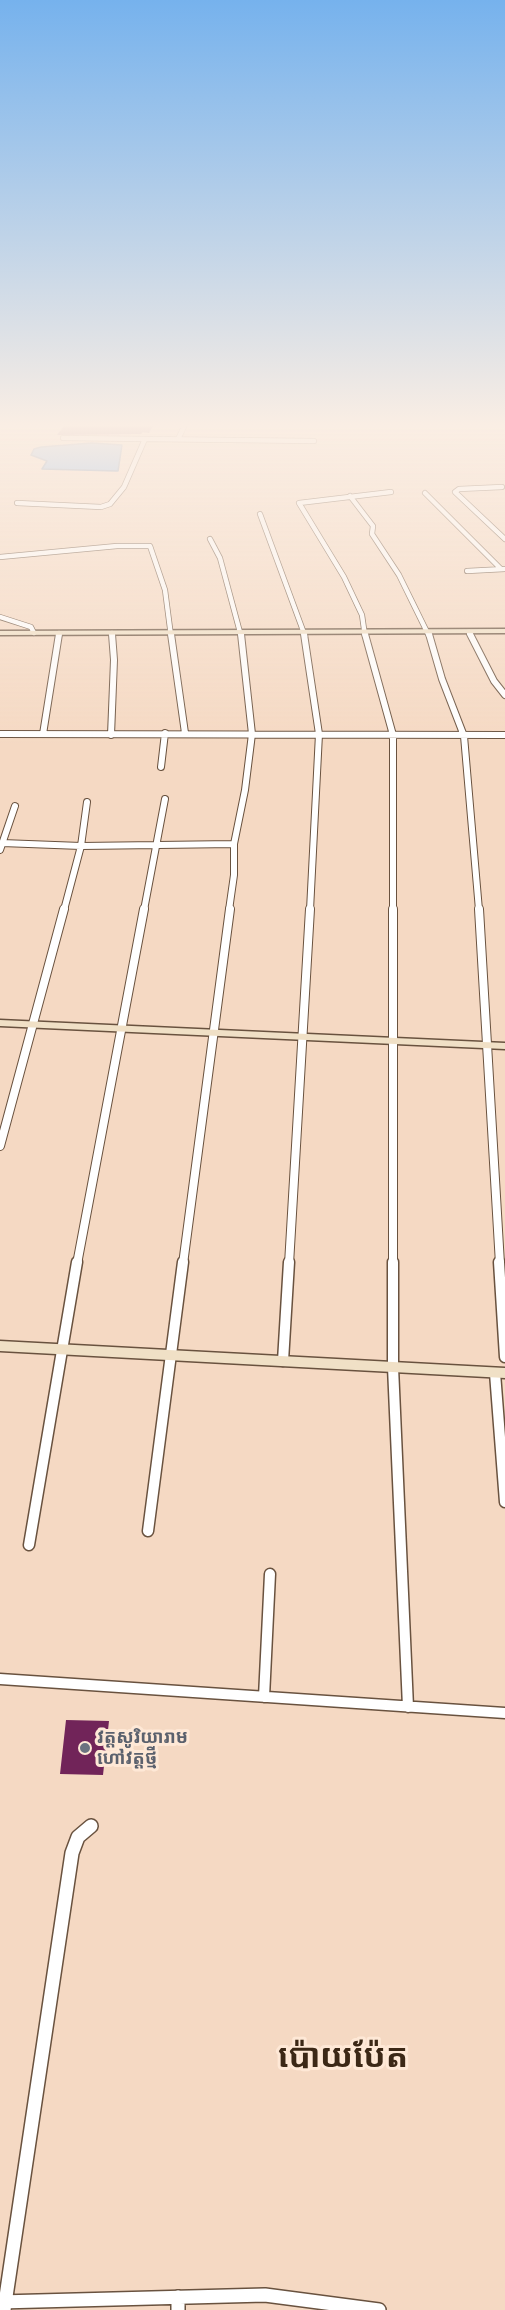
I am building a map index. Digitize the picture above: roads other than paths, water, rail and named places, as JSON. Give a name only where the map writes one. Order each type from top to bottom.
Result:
[{"type":"street","points":[[266,531],[308,650],[319,734],[304,1038],[283,1361]]},
{"type":"street","points":[[316,531],[348,585],[365,624],[364,631],[393,735],[393,1367],[408,1707]]},
{"type":"street","points":[[372,531],[372,534],[399,575],[428,631],[441,679],[464,736],[476,866],[488,1046],[505,1357]]},
{"type":"street","points":[[464,531],[503,569]]},
{"type":"street","points":[[148,1531],[234,875],[234,844],[245,790],[252,734],[241,633],[220,558],[210,539]]},
{"type":"street","points":[[0,557],[148,545],[165,591],[185,734]]},
{"type":"street","points":[[467,571],[503,569]]},
{"type":"street","points":[[0,617],[31,627],[34,633]]},
{"type":"street","points":[[0,633],[505,631]]},
{"type":"street","points":[[469,632],[494,681],[505,695]]},
{"type":"street","points":[[43,734],[59,633]]},
{"type":"street","points":[[111,735],[114,660],[112,633]]},
{"type":"street","points":[[161,767],[165,734]]},
{"type":"street","points":[[0,735],[505,735]]},
{"type":"street","points":[[29,1545],[62,1349],[165,799]]},
{"type":"street","points":[[0,1146],[81,846],[87,802]]},
{"type":"street","points":[[15,806],[1,847],[234,844]]},
{"type":"street","points":[[0,1023],[505,1046]]},
{"type":"street","points":[[0,1346],[500,1373],[505,1502]]},
{"type":"street","points":[[264,1697],[270,1574]]},
{"type":"street","points":[[0,1679],[505,1713]]},
{"type":"street","points":[[91,1826],[78,1837],[72,1853],[3,2305],[178,2304],[265,2295],[379,2310]]},
{"type":"place","name":"វត្តសូរិយារាម ហៅវត្តថ្មី","points":[[85,1748]]},
{"type":"district","name":"ប៉ោយប៉ែត","points":[[343,2058]]}]
